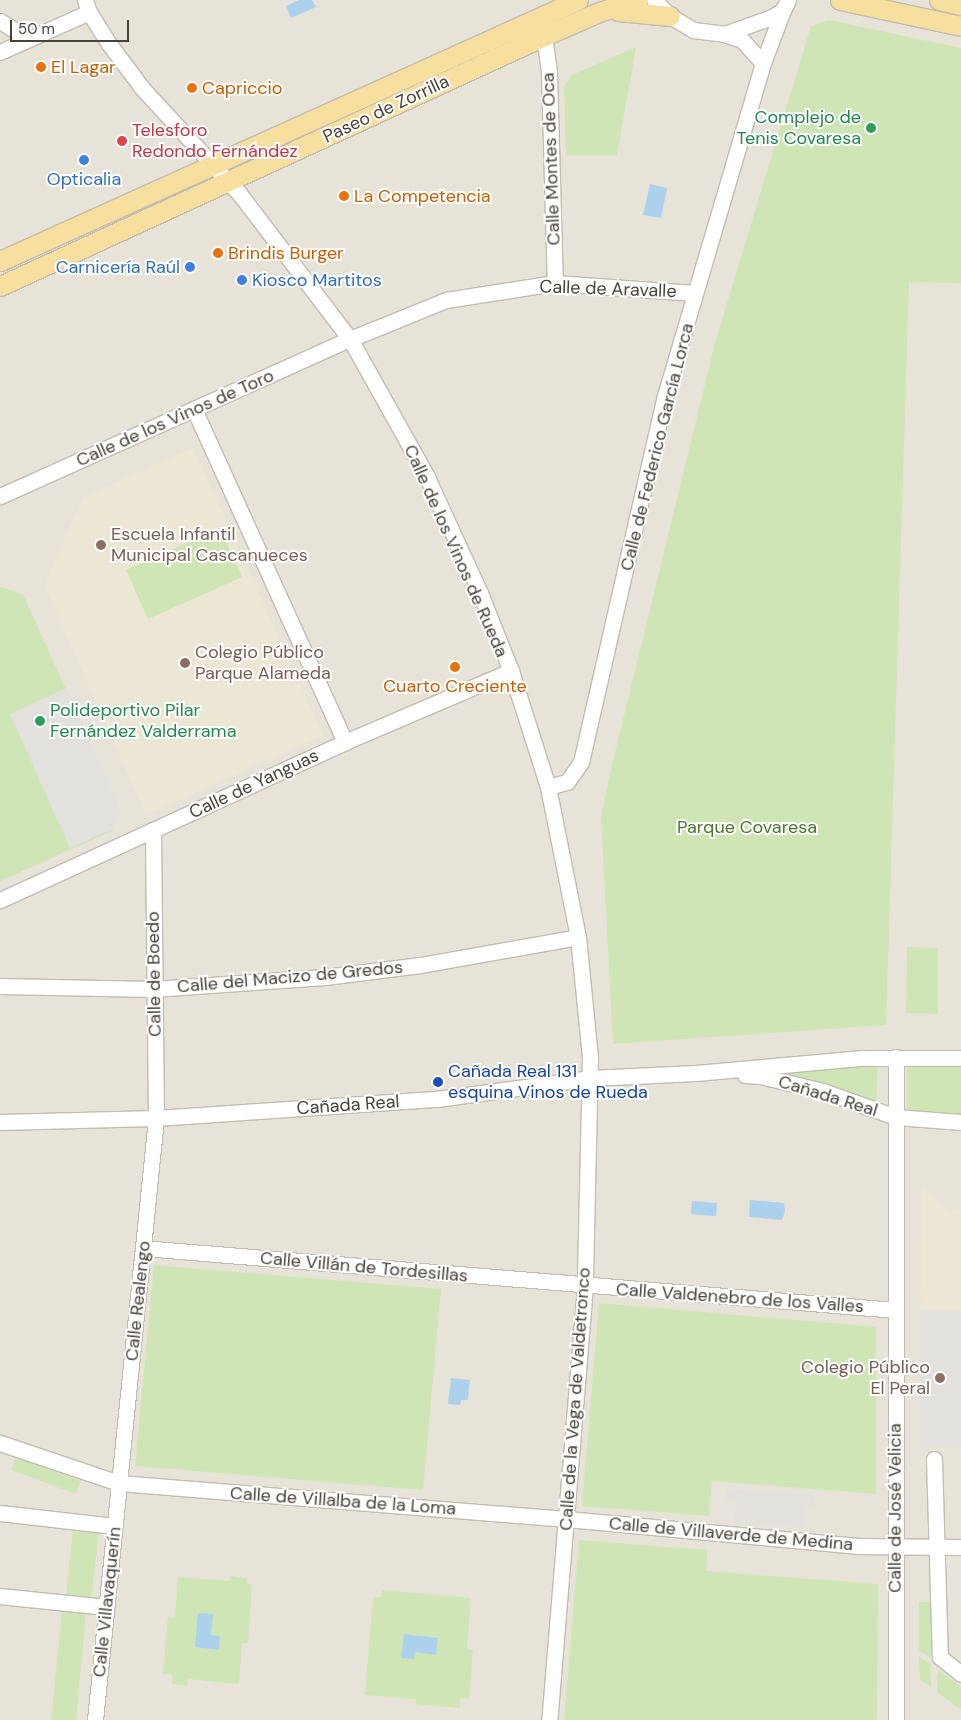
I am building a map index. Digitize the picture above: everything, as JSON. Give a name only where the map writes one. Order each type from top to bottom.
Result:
[{"type":"main road","name":"Paseo de Zorrilla","points":[[0,261],[553,6],[578,0]]},
{"type":"main road","name":"Paseo de Zorrilla","points":[[0,286],[544,36],[599,12],[638,0]]},
{"type":"main road","points":[[840,0],[961,26]]},
{"type":"main road","points":[[939,0],[961,5]]},
{"type":"main road","points":[[599,12],[670,16]]},
{"type":"street","points":[[654,0],[670,16],[693,30],[724,34],[742,40],[763,63]]},
{"type":"street","points":[[724,34],[754,25],[786,5]]},
{"type":"street","name":"Calle de Federico García Lorca","points":[[548,786],[567,782],[581,762],[665,396],[763,63],[786,5]]},
{"type":"street","points":[[0,52],[29,39],[87,6]]},
{"type":"street","name":"Calle de los Vinos de Rueda","points":[[87,6],[142,88],[229,181],[350,339],[427,477],[480,593],[511,671],[548,786],[578,937]]},
{"type":"street","points":[[0,21],[29,39]]},
{"type":"street","name":"Calle Montes de Oca","points":[[544,36],[550,73],[555,283]]},
{"type":"street","name":"Calle de Aravalle","points":[[350,339],[446,300],[555,283],[695,293]]},
{"type":"street","name":"Calle de los Vinos de Toro","points":[[0,496],[350,339]]},
{"type":"street","points":[[194,409],[345,742]]},
{"type":"street","name":"Calle de Yanguas","points":[[0,900],[345,742],[511,671]]},
{"type":"street","name":"Calle de Boedo","points":[[153,830],[153,989],[156,1118]]},
{"type":"street","points":[[578,937],[589,1027],[590,1078]]},
{"type":"street","name":"Calle del Macizo de Gredos","points":[[0,986],[153,989],[325,977],[402,968],[578,937]]},
{"type":"street","name":"Cañada Real","points":[[0,1122],[156,1118],[437,1099],[590,1078],[696,1073],[896,1057],[961,1058]]},
{"type":"street","name":"Calle de José Velicia","points":[[896,1057],[896,1720]]},
{"type":"street","name":"Cañada Real","points":[[696,1073],[760,1076],[822,1092],[896,1117],[961,1122]]},
{"type":"street","name":"Calle de la Vega de Valdetronco","points":[[549,1720],[585,1286],[590,1078]]},
{"type":"street","name":"Calle Realengo","points":[[119,1484],[156,1118]]},
{"type":"street","name":"Calle Villán de Tordesillas","points":[[143,1248],[585,1286]]},
{"type":"street","name":"Calle Valdenebro de los Valles","points":[[585,1286],[895,1310]]},
{"type":"street","name":"Calle de Villalba de la Loma","points":[[0,1443],[119,1484],[567,1519]]},
{"type":"street","points":[[934,1459],[940,1657],[961,1674]]},
{"type":"street","name":"Calle Villavaquerín","points":[[95,1720],[119,1484]]},
{"type":"street","points":[[0,1513],[114,1526]]},
{"type":"street","name":"Calle de Villaverde de Medina","points":[[567,1519],[895,1548],[961,1547]]},
{"type":"street","points":[[0,1596],[106,1607]]},
{"type":"shaded area","points":[[0,0],[961,0],[961,1720],[0,1720]]},
{"type":"shaded area","name":"Colegio Público Parque Alameda","points":[[193,448],[323,735],[146,815],[44,584],[83,497]]},
{"type":"shaded area","points":[[67,688],[120,809],[113,829],[70,848],[10,714]]},
{"type":"shaded area","name":"Colegio Público El Peral","points":[[921,1186],[950,1210],[961,1210],[961,1447],[920,1447]]},
{"type":"shaded area","points":[[920,1310],[961,1310],[961,1447],[920,1447]]},
{"type":"shaded area","points":[[726,1489],[814,1495],[813,1507],[804,1506],[803,1528],[734,1523],[736,1501],[725,1500]]},
{"type":"green space","name":"Parque Covaresa","points":[[829,20],[961,48],[961,283],[909,282],[886,1025],[613,1044],[601,817],[611,769],[715,343],[811,26]]},
{"type":"green space","points":[[636,47],[617,155],[566,155],[564,86],[572,75]]},
{"type":"green space","points":[[220,528],[242,577],[148,619],[126,570]]},
{"type":"green space","name":"Polideportivo Pilar Fernández Valderrama","points":[[0,587],[23,594],[120,809],[112,831],[0,881]]},
{"type":"green space","points":[[907,947],[938,948],[938,1014],[906,1013]]},
{"type":"green space","points":[[878,1064],[876,1105],[754,1073]]},
{"type":"green space","points":[[907,1064],[961,1065],[961,1116],[907,1115]]},
{"type":"green space","points":[[154,1265],[441,1289],[423,1490],[135,1466]]},
{"type":"green space","points":[[599,1303],[876,1327],[876,1494],[712,1481],[709,1516],[582,1506]]},
{"type":"green space","points":[[16,1457],[81,1481],[76,1494],[11,1470]]},
{"type":"green space","points":[[73,1529],[99,1532],[91,1599],[66,1597]]},
{"type":"green space","points":[[579,1540],[707,1550],[706,1571],[878,1584],[877,1720],[564,1720]]},
{"type":"green space","points":[[230,1576],[247,1578],[246,1583],[252,1584],[248,1643],[242,1643],[239,1684],[188,1679],[187,1685],[172,1684],[173,1675],[163,1674],[168,1617],[175,1618],[178,1577],[229,1581]]},
{"type":"green space","points":[[382,1590],[471,1598],[467,1649],[473,1650],[469,1699],[460,1698],[460,1708],[416,1704],[416,1699],[365,1695],[373,1597],[381,1597]]},
{"type":"green space","points":[[919,1602],[931,1602],[931,1658],[919,1650]]},
{"type":"green space","points":[[62,1611],[86,1613],[76,1720],[51,1720]]},
{"type":"green space","points":[[919,1656],[930,1664],[931,1688],[920,1680]]},
{"type":"green space","points":[[938,1670],[961,1687],[961,1710],[937,1692]]},
{"type":"water","points":[[299,0],[312,0],[316,7],[291,18],[286,6]]},
{"type":"water","points":[[650,184],[667,188],[661,218],[643,215]]},
{"type":"water","points":[[750,1200],[784,1203],[785,1211],[782,1220],[749,1217]]},
{"type":"water","points":[[692,1201],[717,1203],[716,1216],[691,1214]]},
{"type":"water","points":[[451,1378],[470,1380],[468,1400],[461,1400],[460,1405],[448,1404]]},
{"type":"water","points":[[198,1613],[213,1614],[211,1635],[220,1636],[219,1650],[195,1647]]},
{"type":"water","points":[[404,1634],[438,1638],[436,1655],[415,1652],[414,1659],[401,1658]]},
{"type":"place","name":"El Lagar","points":[[41,67]]},
{"type":"place","name":"Capriccio","points":[[192,88]]},
{"type":"place","name":"Complejo de Tenis Covaresa","points":[[871,128]]},
{"type":"place","name":"Telesforo Redondo Fernández","points":[[122,141]]},
{"type":"place","name":"Opticalia","points":[[84,160]]},
{"type":"place","name":"La Competencia","points":[[344,196]]},
{"type":"place","name":"Brindis Burger","points":[[218,253]]},
{"type":"place","name":"Carnicería Raúl","points":[[190,267]]},
{"type":"place","name":"Kiosco Martitos","points":[[242,280]]},
{"type":"place","name":"Escuela Infantil Municipal Cascanueces","points":[[101,545]]},
{"type":"place","name":"Colegio Público Parque Alameda","points":[[185,663]]},
{"type":"place","name":"Cuarto Creciente","points":[[455,667]]},
{"type":"place","name":"Polideportivo Pilar Fernández Valderrama","points":[[40,721]]},
{"type":"place","name":"Cañada Real 131 esquina Vinos de Rueda","points":[[438,1082]]},
{"type":"place","name":"Colegio Público El Peral","points":[[940,1378]]}]
